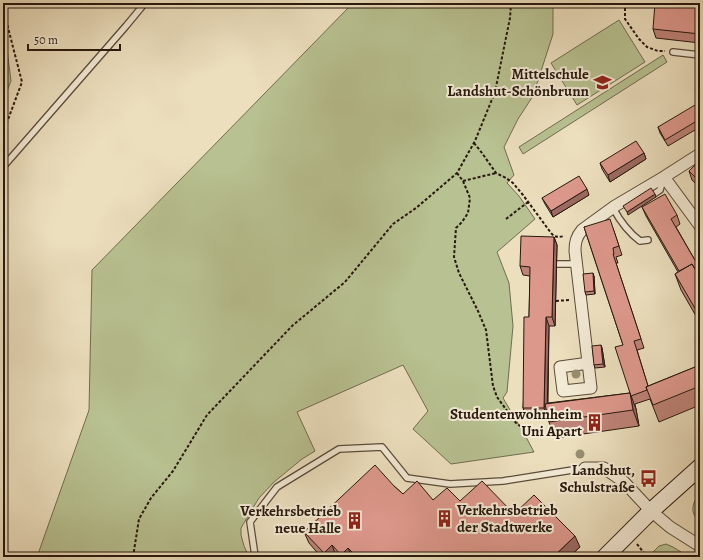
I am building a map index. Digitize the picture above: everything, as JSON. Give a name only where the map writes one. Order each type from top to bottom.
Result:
[{"type":"main road","points":[[605,557],[651,511],[700,467]]},
{"type":"street","points":[[589,363],[575,244],[578,234],[613,208],[700,154]]},
{"type":"street","points":[[664,177],[700,226]]},
{"type":"street","points":[[585,468],[604,468],[624,482],[651,511],[670,527],[700,546]]},
{"type":"lane","points":[[3,167],[145,3]]},
{"type":"lane","points":[[672,52],[700,55]]},
{"type":"lane","points":[[654,194],[660,190],[664,177]]},
{"type":"lane","points":[[613,208],[630,233],[640,241],[648,240]]},
{"type":"lane","points":[[557,264],[577,264]]},
{"type":"lane","points":[[256,557],[250,522],[277,487],[339,449],[382,447],[407,478],[450,484],[503,481],[585,468]]},
{"type":"path","points":[[3,133],[22,82],[5,16],[4,3]]},
{"type":"path","points":[[133,557],[138,519],[151,498],[173,471],[207,415],[292,326],[345,282],[393,224],[416,208],[457,173],[474,143],[495,92],[510,18],[511,3]]},
{"type":"path","points":[[625,3],[625,19],[639,39],[647,47],[672,52]]},
{"type":"path","points":[[474,143],[496,173],[513,183],[554,236],[568,236],[576,239]]},
{"type":"path","points":[[457,173],[463,181],[470,198],[468,213],[456,228],[454,257],[459,274],[486,330],[493,386],[497,397],[516,423],[528,432],[541,430]]},
{"type":"path","points":[[463,181],[496,173]]},
{"type":"path","points":[[506,219],[528,202]]},
{"type":"green space","points":[[349,3],[553,3],[553,34],[533,96],[518,119],[504,147],[514,175],[507,183],[519,196],[535,219],[497,252],[509,283],[513,326],[507,392],[503,398],[534,452],[451,464],[413,429],[428,411],[403,365],[297,412],[315,451],[302,459],[274,482],[259,498],[241,528],[244,546],[249,557],[37,557],[89,410],[92,270],[351,5]]},
{"type":"green space","points":[[3,18],[11,81],[3,101]]},
{"type":"green space","points":[[619,20],[645,62],[577,105],[551,63]]},
{"type":"green space","points":[[663,55],[667,62],[523,154],[519,147]]},
{"type":"green space","points":[[700,492],[700,522],[694,515],[693,508],[695,500]]},
{"type":"green space","points":[[666,544],[689,557],[649,556],[659,546]]},
{"type":"building","points":[[655,3],[700,3],[700,34],[653,29]]},
{"type":"building","points":[[695,105],[700,113],[700,119],[665,140],[658,127]]},
{"type":"building","points":[[636,141],[644,153],[608,175],[600,163]]},
{"type":"building","points":[[700,160],[700,182],[689,171]]},
{"type":"building","points":[[579,176],[587,189],[551,211],[542,198]]},
{"type":"building","points":[[651,188],[655,194],[627,212],[623,206]]},
{"type":"building","points":[[665,194],[677,215],[671,219],[700,269],[696,271],[692,264],[679,271],[642,207]]},
{"type":"building","points":[[610,219],[619,246],[613,248],[613,254],[641,339],[634,341],[648,386],[646,387],[647,390],[631,396],[615,347],[623,345],[584,227]]},
{"type":"building","points":[[521,236],[554,237],[552,317],[546,317],[544,408],[523,408],[524,317],[529,317],[530,267],[520,266]]},
{"type":"building","points":[[692,264],[700,277],[700,317],[675,274]]},
{"type":"building","points":[[593,273],[594,291],[585,292],[583,274]]},
{"type":"building","points":[[601,345],[603,364],[594,365],[592,346]]},
{"type":"building","points":[[700,365],[700,386],[653,405],[646,387]]},
{"type":"building","points":[[630,393],[633,410],[549,422],[545,404]]},
{"type":"building","name":"Verkehrsbetrieb der Stadtwerke","points":[[375,465],[403,494],[417,481],[433,500],[447,488],[460,501],[482,481],[514,514],[534,495],[575,536],[553,557],[357,557],[348,548],[341,555],[332,545],[324,553],[304,532]]},
{"type":"place","name":"Mittelschule Landshut-Schönbrunn","points":[[602,83]]},
{"type":"place","name":"Studentenwohnheim Uni Apart","points":[[595,423]]},
{"type":"place","name":"Landshut, Schulstraße","points":[[648,479]]},
{"type":"place","name":"Verkehrsbetrieb der Stadtwerke","points":[[444,519]]},
{"type":"place","name":"Verkehrsbetrieb neue Halle","points":[[354,520]]}]
